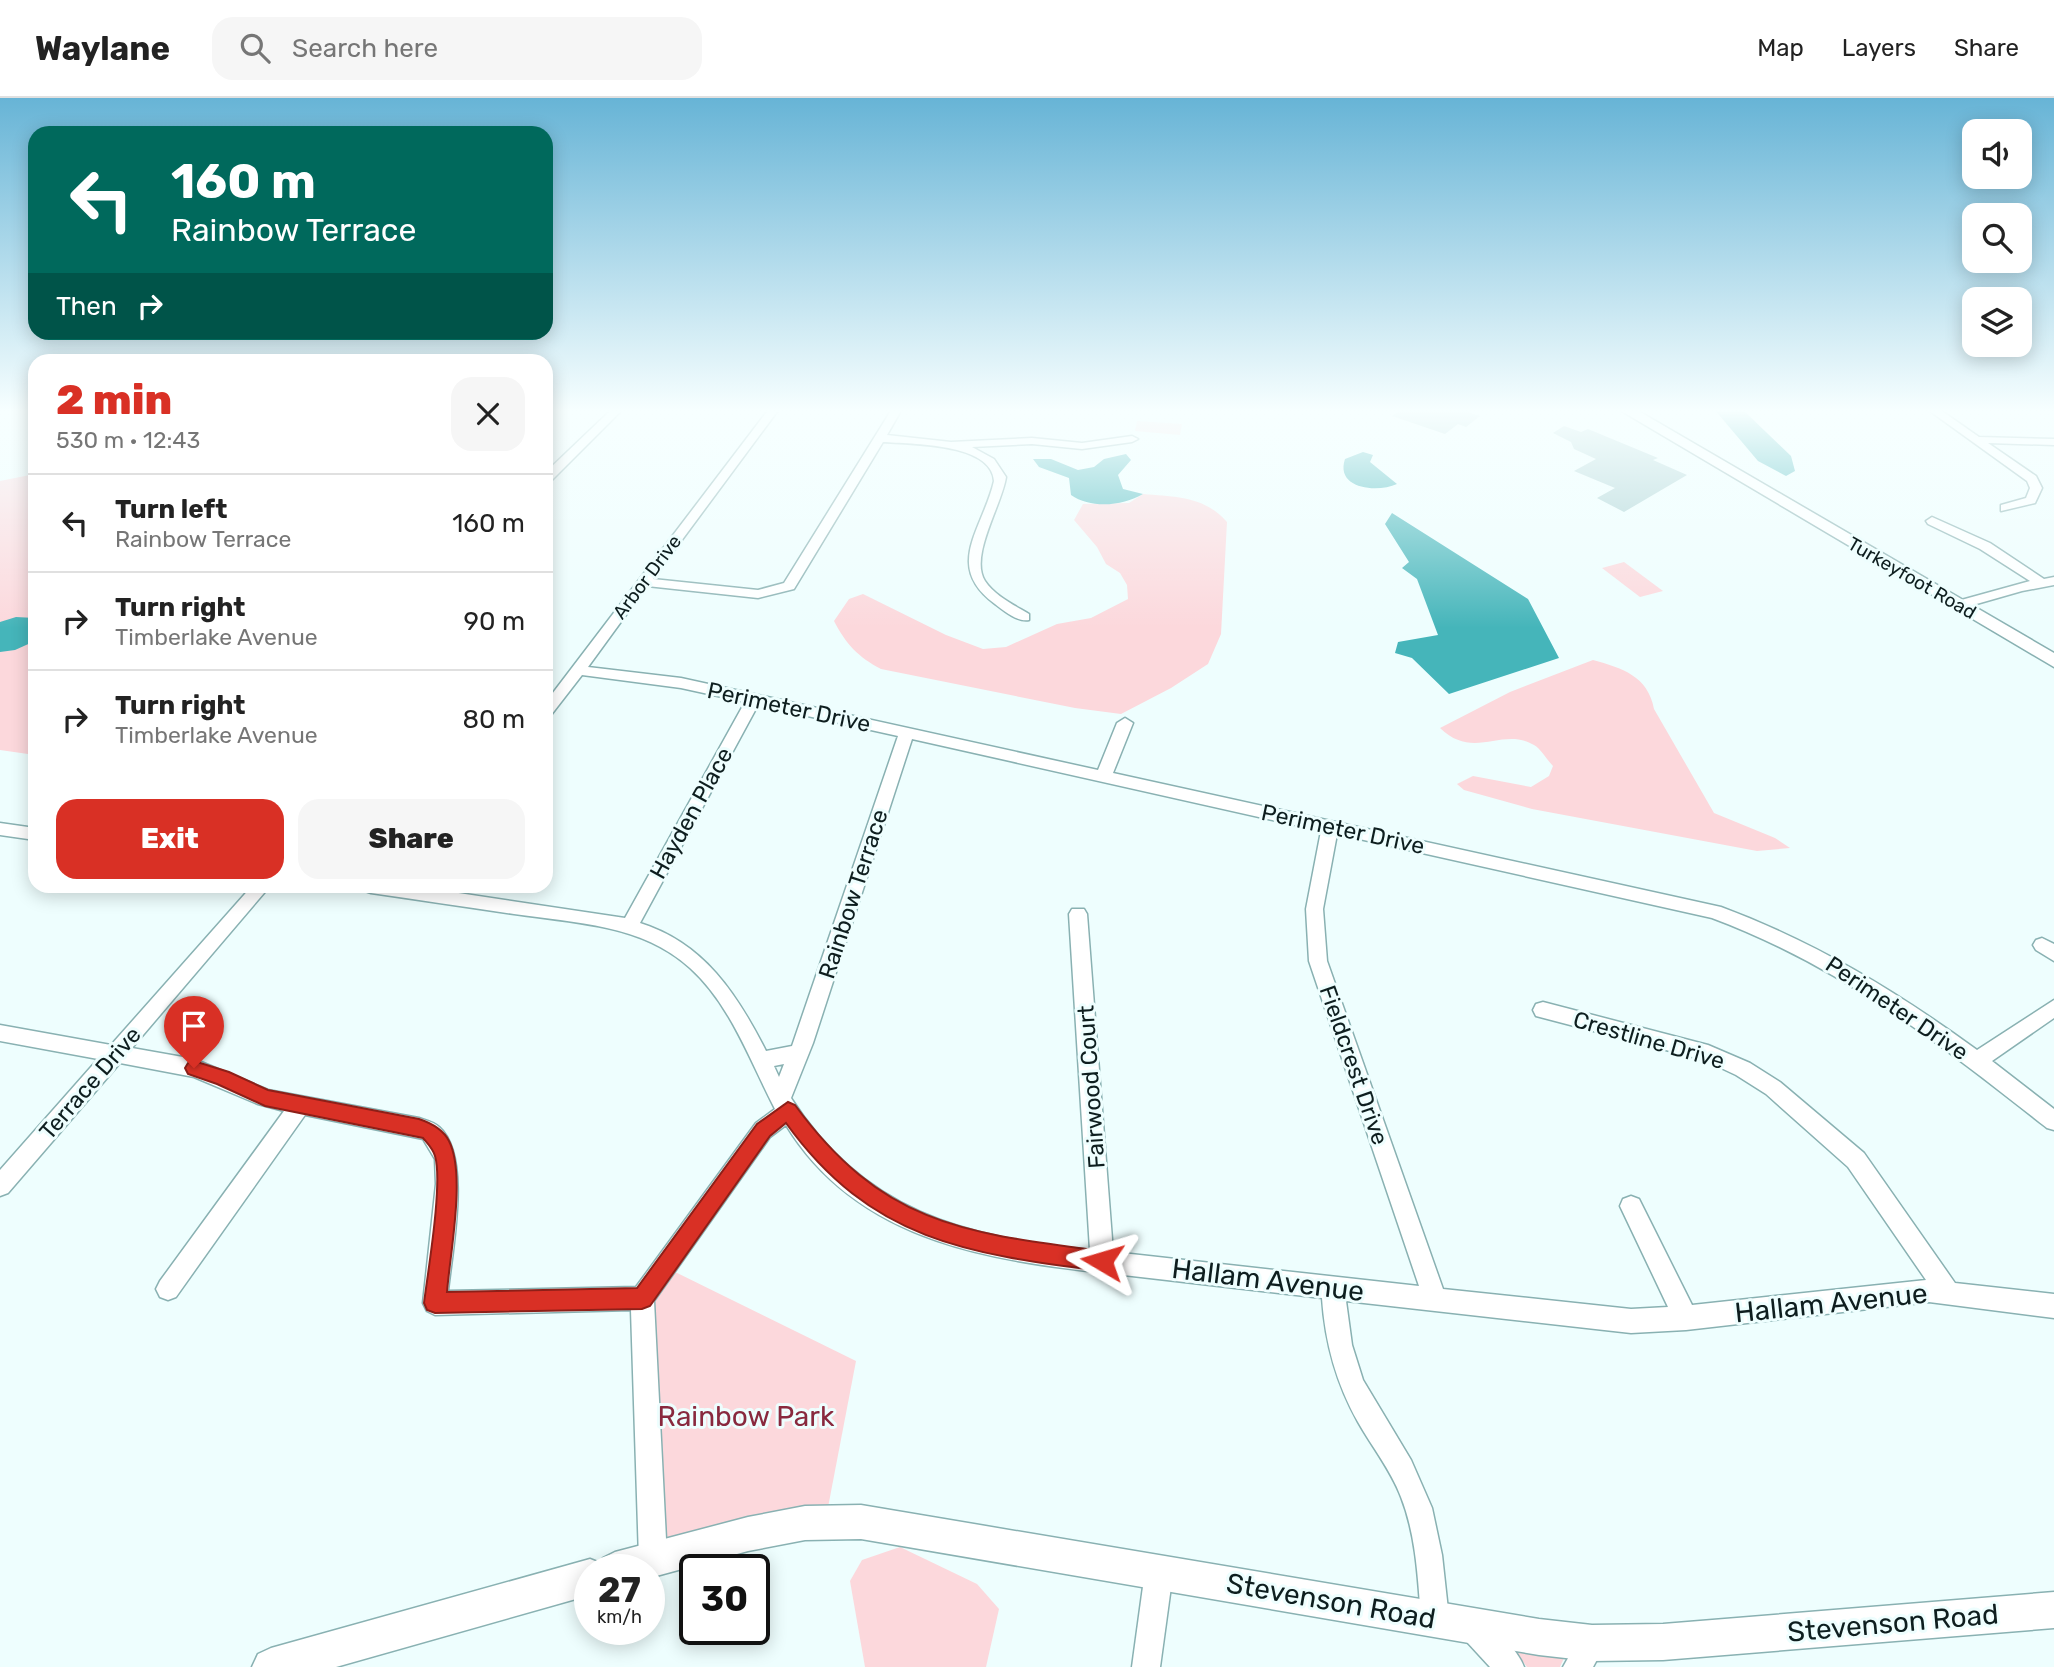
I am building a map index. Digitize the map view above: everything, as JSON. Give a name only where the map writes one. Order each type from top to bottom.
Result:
[{"type":"main road","name":"Turkeyfoot Road","points":[[1750,482],[2054,661]]},
{"type":"main road","name":"Stevenson Road","points":[[665,1556],[748,1534],[805,1523],[861,1521],[1452,1622],[1584,1655],[1663,1643],[2054,1610]]},
{"type":"main road","points":[[271,1667],[574,1582]]},
{"type":"street","name":"Arbor Drive","points":[[553,703],[719,482]]},
{"type":"street","points":[[644,582],[758,593],[789,586],[852,482]]},
{"type":"street","points":[[1000,482],[975,549],[972,567],[977,581],[992,599],[1024,617]]},
{"type":"street","points":[[2004,508],[2031,500],[2036,488],[2032,482]]},
{"type":"street","points":[[1932,522],[1985,546],[2048,582]]},
{"type":"street","points":[[1959,605],[2048,582]]},
{"type":"street","name":"Perimeter Drive","points":[[578,670],[681,683],[1662,899],[1732,918],[1798,944],[1844,969],[1904,1007],[2054,1121]]},
{"type":"street","name":"Hayden Place","points":[[629,927],[754,699]]},
{"type":"street","points":[[1104,776],[1125,723]]},
{"type":"street","name":"Rainbow Terrace","points":[[785,1105],[797,1054],[803,1043],[903,741],[908,733]]},
{"type":"street","name":"Fieldcrest Drive","points":[[1330,827],[1312,908],[1313,936],[1318,961],[1435,1299]]},
{"type":"street","points":[[0,829],[28,833]]},
{"type":"street","name":"Terrace Drive","points":[[0,1186],[256,893]]},
{"type":"street","name":"Hallam Avenue","points":[[415,893],[629,927],[674,945],[702,966],[731,1004],[785,1105],[814,1147],[838,1171],[878,1201],[921,1225],[1001,1248],[1631,1321],[1686,1318],[1929,1291],[1947,1291],[2054,1306]]},
{"type":"street","name":"Fairwood Court","points":[[1078,914],[1102,1261]]},
{"type":"street","points":[[1976,1061],[2054,1008]]},
{"type":"street","name":"Crestline Drive","points":[[1543,1010],[1708,1053],[1743,1069],[1773,1088],[1856,1160],[1947,1291]]},
{"type":"street","points":[[0,1033],[194,1068],[222,1077],[265,1098],[419,1127],[430,1132],[440,1144],[446,1159],[447,1184],[435,1303],[642,1298]]},
{"type":"street","points":[[760,1060],[797,1054]]},
{"type":"street","points":[[653,1554],[642,1298],[763,1130],[785,1105]]},
{"type":"street","points":[[168,1289],[299,1106]]},
{"type":"street","points":[[1631,1206],[1686,1318]]},
{"type":"street","points":[[1333,1287],[1335,1322],[1342,1359],[1360,1402],[1396,1458],[1420,1514],[1429,1553],[1452,1622],[1510,1667]]},
{"type":"street","points":[[1146,1667],[1159,1572]]},
{"type":"green space","points":[[0,482],[28,482],[28,754],[0,750]]},
{"type":"green space","points":[[1143,494],[1189,499],[1209,507],[1227,522],[1221,634],[1208,664],[1171,688],[1121,714],[1075,708],[881,669],[853,649],[834,621],[849,599],[863,594],[946,635],[983,649],[1006,647],[1057,624],[1091,618],[1128,599],[1127,585],[1120,573],[1106,564],[1097,547],[1074,520],[1083,504],[1129,503]]},
{"type":"green space","points":[[1624,562],[1663,591],[1640,597],[1602,568]]},
{"type":"green space","points":[[1593,660],[1623,670],[1640,681],[1714,813],[1775,838],[1790,848],[1757,851],[1532,809],[1464,790],[1457,784],[1473,776],[1531,787],[1549,776],[1553,766],[1534,745],[1511,739],[1465,742],[1440,728],[1510,692]]},
{"type":"green space","name":"Rainbow Park","points":[[665,1267],[856,1361],[825,1523],[665,1556],[665,1554],[653,1554],[642,1298]]},
{"type":"green space","points":[[900,1547],[977,1584],[999,1609],[986,1667],[865,1667],[850,1581],[862,1560]]},
{"type":"green space","points":[[1517,1650],[1564,1658],[1560,1667],[1527,1667]]},
{"type":"water","points":[[1069,482],[1121,482],[1123,489],[1143,494],[1126,501],[1107,504],[1088,502],[1071,495]]},
{"type":"water","points":[[1352,482],[1397,484],[1379,488]]},
{"type":"water","points":[[1392,513],[1528,599],[1559,658],[1449,694],[1412,658],[1395,653],[1398,642],[1438,635],[1417,579],[1402,568],[1409,562],[1385,524]]},
{"type":"water","points":[[16,617],[28,618],[28,644],[15,650],[0,652],[0,622]]},
{"type":"building","points":[[1601,482],[1675,482],[1624,512],[1597,498],[1615,488]]},
{"type":"route","points":[[194,1068],[222,1077],[265,1098],[419,1127],[430,1132],[440,1144],[446,1159],[447,1184],[435,1303],[642,1298],[763,1130],[788,1111],[814,1147],[838,1171],[878,1201],[921,1225],[1001,1248],[1102,1261]]}]
